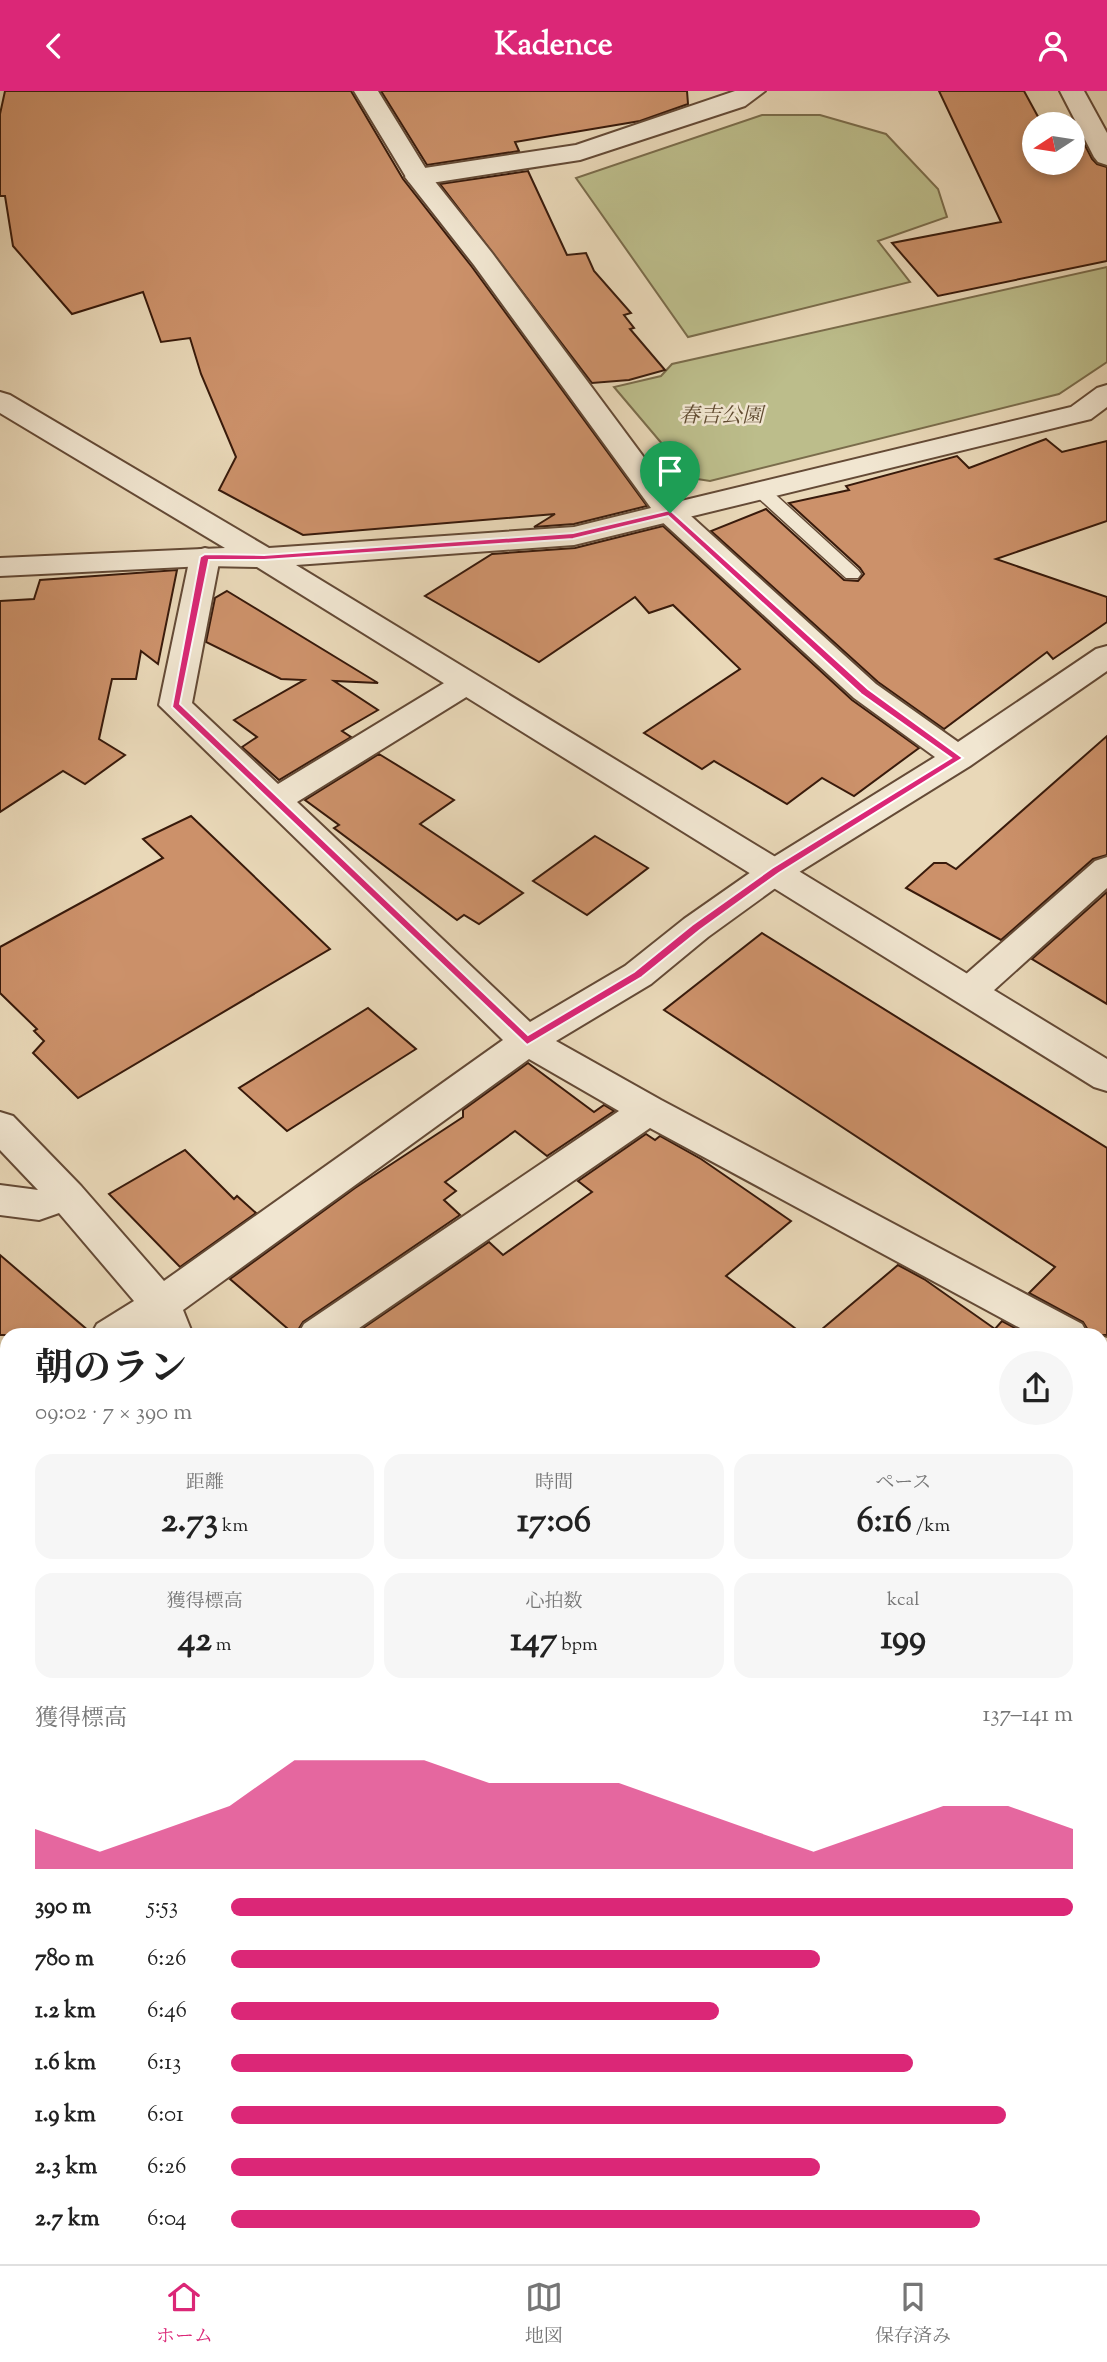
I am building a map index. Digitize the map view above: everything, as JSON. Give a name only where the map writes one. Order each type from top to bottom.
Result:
[{"type":"street","points":[[366,91],[418,177],[483,259],[670,513],[865,691],[958,758]]},
{"type":"street","points":[[418,177],[580,152],[736,101],[753,91]]},
{"type":"street","points":[[1072,91],[1107,157]]},
{"type":"street","points":[[0,567],[205,557],[264,558],[573,536],[1081,412],[1107,394]]},
{"type":"street","points":[[0,401],[264,558],[1107,1077]]},
{"type":"street","points":[[205,557],[175,705],[527,1041],[648,1110],[1055,1328]]},
{"type":"street","points":[[137,1328],[167,1320],[527,1041],[638,975],[696,928],[776,871],[958,758],[1107,656]]},
{"type":"street","points":[[275,801],[465,684]]},
{"type":"street","points":[[970,991],[1107,869]]},
{"type":"street","points":[[328,1328],[648,1110]]},
{"type":"street","points":[[0,1126],[67,1196],[167,1320]]},
{"type":"street","points":[[0,1200],[39,1205],[67,1196]]},
{"type":"lane","points":[[761,491],[852,574]]},
{"type":"green space","points":[[762,115],[820,115],[886,134],[938,189],[947,217],[878,241],[910,282],[688,337],[576,178]]},
{"type":"green space","name":"春吉公園","points":[[1107,267],[1107,362],[1059,394],[710,481],[691,478],[614,387],[661,376],[672,364]]},
{"type":"building","points":[[5,91],[351,91],[403,179],[472,267],[647,506],[574,524],[534,527],[555,514],[303,535],[219,490],[236,457],[201,374],[190,338],[161,342],[143,292],[72,314],[13,246],[5,196],[0,196],[0,114]]},
{"type":"building","points":[[381,91],[687,91],[688,104],[640,121],[515,142],[519,151],[427,165]]},
{"type":"building","points":[[939,91],[1024,91],[1035,112],[1022,112],[1022,175],[1085,175],[1085,145],[1097,164],[1107,167],[1107,261],[938,296],[892,243],[1001,222]]},
{"type":"building","points":[[528,171],[567,255],[586,253],[594,271],[631,313],[624,315],[634,328],[630,329],[665,370],[629,380],[592,383],[440,184]]},
{"type":"building","points":[[1046,439],[1062,452],[1107,441],[1107,521],[996,559],[1107,597],[1107,622],[1053,659],[1047,652],[944,729],[878,682],[711,531],[766,509],[844,580],[858,581],[864,574],[860,568],[789,503],[849,490],[846,486],[957,456],[969,468]]},
{"type":"building","points":[[663,526],[852,700],[919,748],[854,796],[822,778],[787,804],[714,761],[702,769],[644,733],[740,669],[673,605],[649,613],[635,597],[539,662],[425,596],[492,554],[575,548]]},
{"type":"building","points":[[177,570],[158,664],[141,651],[136,679],[112,679],[99,739],[125,755],[85,784],[63,771],[0,812],[0,601],[34,599],[40,580]]},
{"type":"building","points":[[227,591],[378,683],[334,681],[378,710],[342,731],[351,737],[279,780],[242,747],[257,737],[234,720],[304,680],[281,679],[206,642],[215,598]]},
{"type":"building","points":[[1107,736],[1107,855],[1093,859],[1001,940],[906,888],[934,863],[946,863],[956,869]]},
{"type":"building","points":[[379,754],[454,800],[420,824],[523,893],[479,924],[464,915],[457,920],[334,828],[339,825],[305,800]]},
{"type":"building","points":[[191,816],[330,949],[78,1098],[33,1053],[44,1041],[34,1031],[37,1029],[0,993],[0,947],[163,858],[143,839]]},
{"type":"building","points":[[595,836],[648,868],[587,915],[533,881]]},
{"type":"building","points":[[1107,892],[1107,1004],[1032,959]]},
{"type":"building","points":[[762,933],[1107,1148],[1107,1328],[1087,1328],[1083,1322],[1029,1293],[1055,1267],[664,1010]]},
{"type":"building","points":[[368,1008],[416,1049],[287,1131],[239,1088]]},
{"type":"building","points":[[528,1063],[594,1112],[604,1105],[614,1111],[547,1156],[515,1131],[445,1182],[456,1191],[444,1200],[460,1215],[303,1322],[299,1328],[287,1328],[230,1279],[355,1188],[463,1117],[463,1110]]},
{"type":"building","points":[[646,1134],[655,1140],[660,1136],[701,1159],[791,1221],[726,1276],[795,1328],[363,1328],[489,1242],[503,1255],[592,1192],[578,1181]]},
{"type":"building","points":[[185,1150],[234,1199],[237,1196],[256,1213],[180,1267],[109,1194]]},
{"type":"building","points":[[0,1255],[85,1328],[0,1328]]},
{"type":"building","points":[[898,1265],[924,1279],[994,1328],[823,1328]]},
{"type":"building","points":[[1002,1321],[1015,1328],[996,1328]]},
{"type":"route","points":[[670,513],[865,691],[958,758],[776,871],[696,928],[638,975],[527,1041],[175,705],[205,557],[264,558],[573,536],[670,513]]}]
